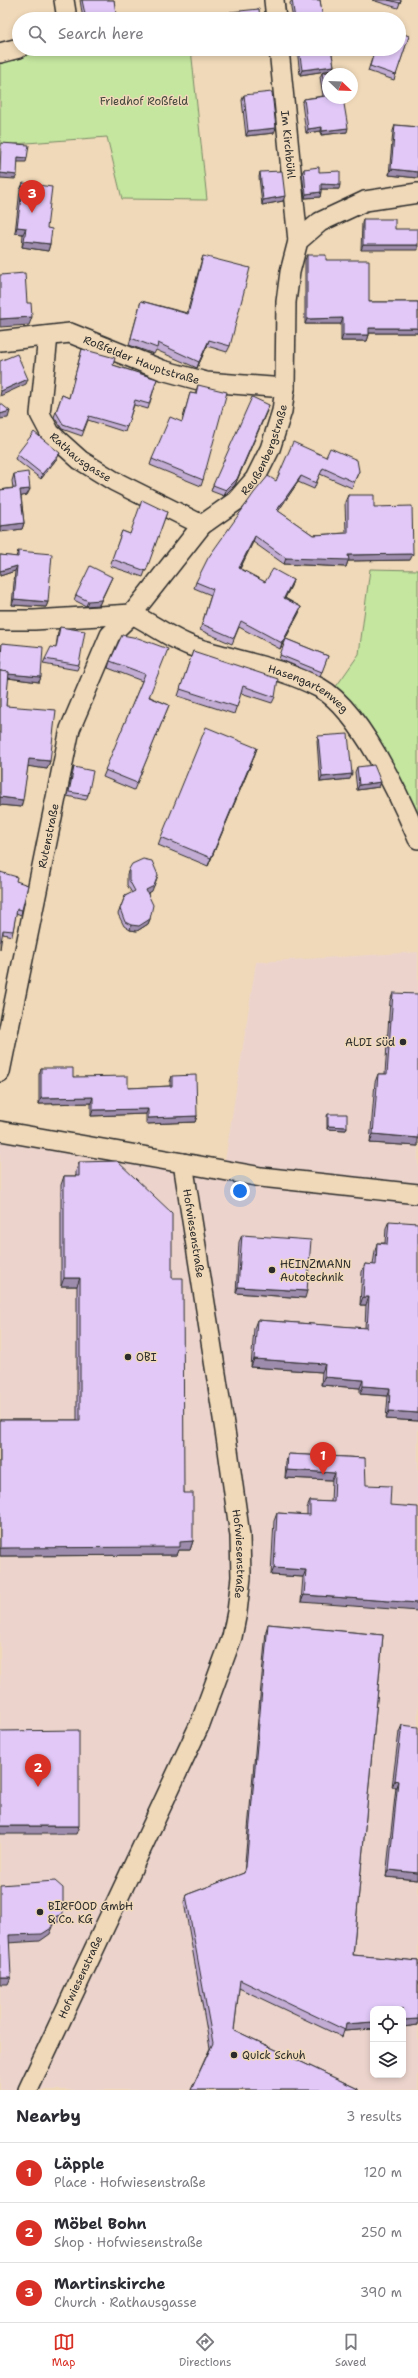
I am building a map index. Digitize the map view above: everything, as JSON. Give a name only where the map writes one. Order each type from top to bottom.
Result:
[{"type":"street","points":[[64,0],[66,12]]},
{"type":"street","points":[[274,0],[275,12]]},
{"type":"street","points":[[0,53],[12,50]]},
{"type":"street","name":"Im Kirchbühl","points":[[280,56],[298,241]]},
{"type":"street","points":[[298,241],[320,222],[365,201],[418,193]]},
{"type":"street","name":"Reußenbergstraße","points":[[132,614],[202,525],[236,501],[255,479],[270,449],[282,410],[285,388],[286,302],[290,272],[298,241]]},
{"type":"street","name":"Roßfelder Hauptstraße","points":[[0,342],[70,333],[162,370],[206,382],[285,388]]},
{"type":"street","name":"Rathausgasse","points":[[48,336],[40,414],[50,433],[80,460],[114,481],[202,525]]},
{"type":"street","points":[[0,620],[34,620],[132,614]]},
{"type":"street","name":"Hasengartenweg","points":[[132,614],[192,646],[288,674],[321,688],[343,707],[362,734],[400,797],[418,839]]},
{"type":"street","name":"Rutenstraße","points":[[0,1072],[70,729],[110,635],[132,614]]},
{"type":"street","points":[[0,1131],[261,1176],[418,1194]]},
{"type":"street","name":"Hofwiesenstraße","points":[[28,2090],[200,1724],[232,1637],[237,1612],[241,1577],[240,1536],[228,1450],[182,1163]]},
{"type":"shaded area","points":[[418,952],[418,2090],[0,2090],[0,1121],[225,1160],[256,962]]},
{"type":"green space","name":"Friedhof Roßfeld","points":[[12,55],[192,56],[207,200],[122,199],[107,137],[0,145],[0,58]]},
{"type":"green space","points":[[370,569],[418,570],[418,818],[404,784],[363,720],[333,691],[359,654]]},
{"type":"building","points":[[82,0],[114,0],[116,12],[85,12]]},
{"type":"building","points":[[292,0],[320,0],[322,12],[294,12]]},
{"type":"building","points":[[388,0],[401,0],[400,3]]},
{"type":"building","points":[[259,9],[259,12],[230,12]]},
{"type":"building","points":[[406,35],[409,36],[406,45]]},
{"type":"building","points":[[300,56],[332,56],[334,66],[302,70]]},
{"type":"building","points":[[373,56],[402,56],[396,75],[370,66]]},
{"type":"building","points":[[272,92],[276,128],[248,131],[244,95]]},
{"type":"building","points":[[322,97],[322,104],[344,104],[348,128],[322,131],[322,127],[308,129],[304,99]]},
{"type":"building","points":[[395,125],[418,127],[418,172],[391,169]]},
{"type":"building","points":[[1,143],[29,145],[27,158],[18,157],[17,175],[0,173]]},
{"type":"building","points":[[319,167],[319,172],[340,171],[340,185],[321,184],[321,192],[306,194],[304,169]]},
{"type":"building","points":[[282,171],[285,196],[263,200],[260,172]]},
{"type":"building","points":[[23,183],[52,187],[47,228],[52,229],[50,244],[24,241],[26,228],[17,227]]},
{"type":"building","points":[[363,219],[395,219],[395,229],[418,229],[418,245],[363,245]]},
{"type":"building","points":[[307,255],[326,255],[326,260],[369,260],[369,302],[418,302],[418,328],[369,328],[369,335],[343,335],[343,318],[307,319]]},
{"type":"building","points":[[203,256],[250,268],[230,346],[209,340],[199,362],[158,343],[157,348],[131,338],[141,301],[188,314]]},
{"type":"building","points":[[25,273],[27,303],[31,303],[32,317],[0,319],[0,275]]},
{"type":"building","points":[[82,349],[115,358],[113,365],[157,379],[149,404],[135,400],[127,427],[89,416],[83,431],[63,424],[56,412],[62,395],[69,398]]},
{"type":"building","points":[[17,354],[28,379],[1,391],[0,361]]},
{"type":"building","points":[[198,385],[227,392],[203,480],[152,459],[170,417],[182,422],[190,393],[196,394]]},
{"type":"building","points":[[252,397],[269,405],[237,479],[226,490],[213,485]]},
{"type":"building","points":[[0,403],[10,411],[0,414]]},
{"type":"building","points":[[34,432],[60,453],[42,474],[17,454]]},
{"type":"building","points":[[293,442],[326,457],[330,448],[357,460],[359,471],[354,482],[323,468],[316,483],[301,476],[277,510],[313,535],[348,533],[348,495],[374,495],[374,507],[412,506],[413,554],[348,555],[349,560],[286,558],[255,536],[239,568],[265,582],[273,569],[293,580],[284,598],[301,607],[282,643],[241,621],[234,638],[202,624],[213,589],[196,582],[208,558],[254,493],[268,476],[276,481]]},
{"type":"building","points":[[28,472],[30,489],[20,490],[24,523],[0,526],[0,490],[16,488],[14,474]]},
{"type":"building","points":[[142,500],[167,512],[146,571],[112,559],[122,531],[130,534]]},
{"type":"building","points":[[18,551],[52,554],[48,602],[14,599],[17,566],[0,571],[0,555],[18,557]]},
{"type":"building","points":[[90,566],[112,577],[101,600],[88,601],[76,595]]},
{"type":"building","points":[[60,627],[85,631],[79,665],[45,659],[51,647],[56,648]]},
{"type":"building","points":[[122,635],[138,638],[168,649],[149,697],[169,705],[137,783],[105,770],[145,674],[110,661]]},
{"type":"building","points":[[286,639],[328,656],[322,672],[280,655]]},
{"type":"building","points":[[2,643],[43,647],[41,677],[8,674],[9,672],[0,671]]},
{"type":"building","points":[[193,651],[278,679],[275,697],[243,686],[237,707],[180,689]]},
{"type":"building","points":[[0,671],[9,672],[6,706],[56,710],[50,761],[29,759],[23,800],[0,797]]},
{"type":"building","points":[[206,727],[257,748],[211,858],[161,837]]},
{"type":"building","points":[[348,734],[352,774],[322,777],[318,736]]},
{"type":"building","points":[[374,765],[381,782],[359,785],[357,767]]},
{"type":"building","points":[[74,767],[93,771],[88,795],[69,792]]},
{"type":"building","points":[[143,859],[152,861],[158,875],[154,886],[146,890],[153,905],[150,919],[139,926],[131,925],[125,922],[120,909],[125,896],[135,891],[129,880],[129,869],[132,864]]},
{"type":"building","points":[[0,872],[17,877],[16,881],[28,885],[22,910],[17,909],[13,931],[3,930],[0,949]]},
{"type":"building","name":"ALDI Süd","points":[[393,993],[418,994],[418,1138],[373,1134],[378,1074],[387,1074]]},
{"type":"building","points":[[41,1068],[73,1068],[73,1077],[128,1076],[128,1088],[172,1086],[172,1076],[196,1075],[197,1116],[148,1118],[148,1109],[93,1110],[93,1097],[41,1098]]},
{"type":"building","points":[[328,1114],[347,1114],[347,1127],[328,1126]]},
{"type":"building","name":"OBI","points":[[117,1161],[172,1213],[172,1278],[183,1278],[184,1493],[193,1493],[193,1541],[180,1542],[180,1547],[0,1548],[0,1420],[80,1420],[80,1278],[64,1278],[64,1176],[79,1176],[79,1162]]},
{"type":"building","points":[[389,1221],[418,1223],[418,1413],[389,1411],[390,1388],[363,1386],[363,1380],[324,1377],[325,1364],[254,1359],[257,1320],[367,1328],[369,1297],[363,1297],[365,1264],[376,1265],[377,1243],[387,1244]]},
{"type":"building","name":"HEINZMANN Autotechnik","points":[[242,1235],[311,1240],[307,1291],[238,1287]]},
{"type":"building","points":[[288,1454],[365,1458],[366,1485],[391,1486],[390,1505],[418,1507],[418,1603],[304,1595],[306,1570],[274,1568],[277,1513],[310,1515],[310,1501],[334,1502],[335,1473],[287,1470]]},
{"type":"building","points":[[268,1624],[383,1635],[353,1955],[418,1961],[418,2019],[406,2020],[406,2006],[370,2006],[370,2022],[346,2024],[345,2030],[240,1980],[234,2030],[358,2090],[191,2090],[213,2043],[186,1895],[244,1873],[246,1867]]},
{"type":"building","points":[[402,1725],[418,1727],[418,1873],[389,1870],[398,1781],[395,1780]]},
{"type":"building","points":[[79,1730],[79,1826],[0,1826],[0,1731]]},
{"type":"building","points":[[55,1881],[63,1888],[63,1913],[53,1919],[53,1927],[42,1934],[9,1935],[11,1977],[0,1977],[0,1885]]},
{"type":"place","name":"Martinskirche","points":[[32,213]]},
{"type":"place","name":"ALDI Süd","points":[[403,1042]]},
{"type":"place","name":"HEINZMANN Autotechnik","points":[[272,1270]]},
{"type":"place","name":"OBI","points":[[128,1357]]},
{"type":"place","name":"Läpple","points":[[323,1475]]},
{"type":"place","name":"Möbel Bohn","points":[[38,1787]]},
{"type":"place","name":"BIRFOOD GmbH & Co. KG","points":[[40,1912]]},
{"type":"place","name":"Quick Schuh","points":[[234,2055]]}]
